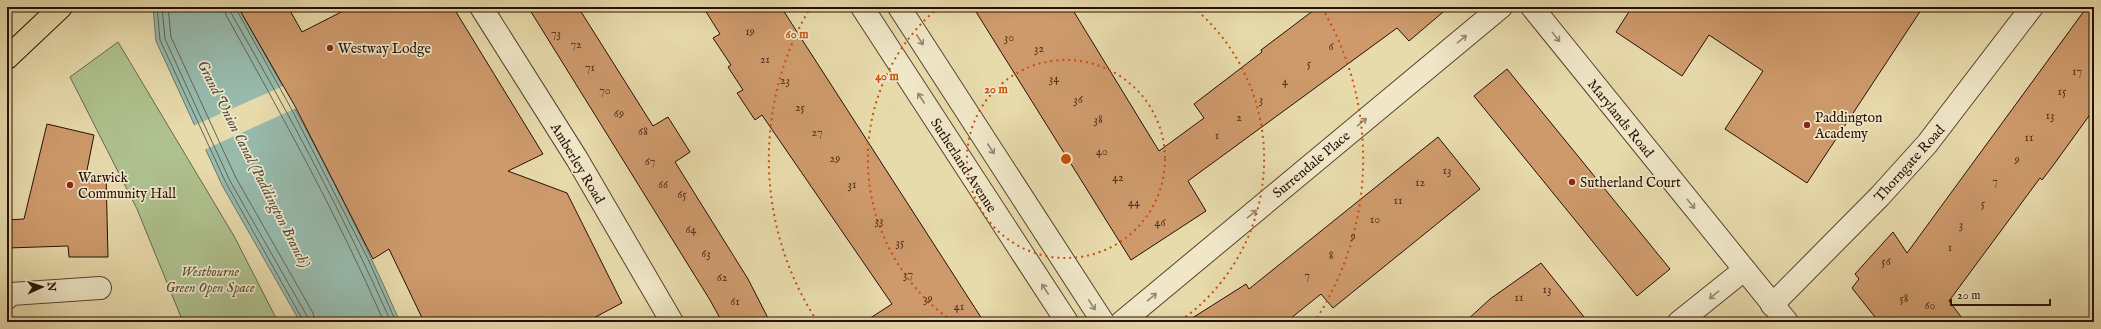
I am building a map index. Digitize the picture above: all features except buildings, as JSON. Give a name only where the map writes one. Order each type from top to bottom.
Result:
[{"type":"main road","points":[[7,58],[61,7]]},
{"type":"street","name":"Amberley Road","points":[[481,7],[577,159],[672,322]]},
{"type":"street","name":"Sutherland Avenue","points":[[862,7],[1066,322]]},
{"type":"street","points":[[899,7],[1102,322]]},
{"type":"street","name":"Surrendale Place","points":[[1122,322],[1501,7]]},
{"type":"street","name":"Marylands Road","points":[[1532,7],[1787,322]]},
{"type":"street","name":"Thorngate Road","points":[[1772,305],[1880,196],[1927,144],[2031,7]]},
{"type":"street","points":[[1680,322],[1744,270]]},
{"type":"street","points":[[7,298],[11,294],[100,288]]},
{"type":"green space","name":"Westbourne Green Open Space","points":[[118,42],[234,236],[278,322],[183,322],[137,209],[70,77]]},
{"type":"water","name":"Grand Union Canal (Paddington Branch)","points":[[153,7],[238,7],[282,84],[324,163],[344,202],[400,322],[300,322],[222,185],[156,41]]},
{"type":"pier","points":[[283,86],[296,108],[204,150],[193,126]]},
{"type":"place","name":"Westway Lodge","points":[[330,48]]},
{"type":"place","name":"Paddington Academy","points":[[1807,125]]},
{"type":"place","name":"Sutherland Court","points":[[1572,182]]},
{"type":"place","name":"Warwick Community Hall","points":[[70,185]]}]
